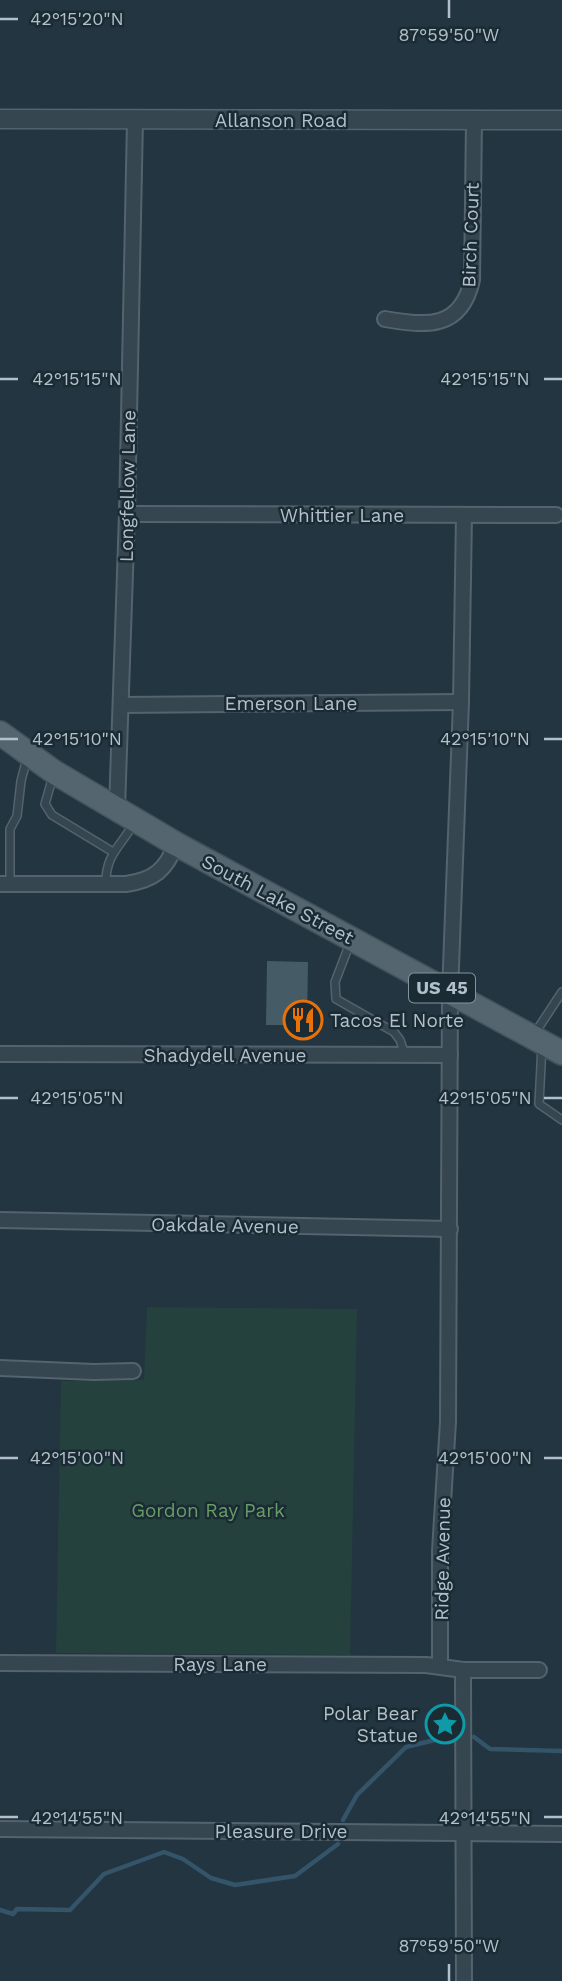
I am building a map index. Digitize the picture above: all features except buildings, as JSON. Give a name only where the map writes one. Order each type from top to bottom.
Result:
[{"type":"main road","name":"South Lake Street","points":[[0,733],[54,772],[176,844],[562,1053]]},
{"type":"street","name":"Allanson Road","points":[[0,119],[562,120]]},
{"type":"street","name":"Longfellow Lane","points":[[126,814],[121,705],[135,120]]},
{"type":"street","name":"Birch Court","points":[[385,319],[411,323],[440,323],[455,313],[469,294],[472,280],[474,120]]},
{"type":"street","name":"Whittier Lane","points":[[127,514],[556,515]]},
{"type":"street","name":"Ridge Avenue","points":[[440,1666],[440,1550],[448,1422],[450,993],[461,702],[464,515]]},
{"type":"street","name":"Emerson Lane","points":[[121,705],[461,702]]},
{"type":"street","points":[[5,884],[106,884],[142,881],[157,874],[170,860],[176,844]]},
{"type":"street","name":"Shadydell Avenue","points":[[0,1054],[450,1055]]},
{"type":"street","name":"Oakdale Avenue","points":[[0,1220],[450,1229]]},
{"type":"street","points":[[0,1368],[133,1371]]},
{"type":"street","name":"Rays Lane","points":[[0,1662],[440,1666]]},
{"type":"street","points":[[440,1666],[463,1670],[539,1670]]},
{"type":"street","points":[[463,1670],[464,1981]]},
{"type":"street","name":"Pleasure Drive","points":[[0,1829],[562,1834]]},
{"type":"lane","points":[[5,884],[10,829],[17,816],[21,781],[29,754]]},
{"type":"lane","points":[[54,772],[45,804],[52,815],[113,852]]},
{"type":"lane","points":[[106,884],[105,869],[113,852],[124,841],[126,814]]},
{"type":"lane","points":[[352,939],[335,982],[336,999],[394,1032],[405,1055]]},
{"type":"lane","points":[[562,992],[537,1039],[539,1104],[562,1120]]},
{"type":"green space","name":"Gordon Ray Park","points":[[147,1307],[357,1309],[350,1655],[56,1653],[61,1381],[144,1380]]},
{"type":"waterway","points":[[343,1820],[357,1795],[406,1747],[451,1736]]},
{"type":"waterway","points":[[474,1737],[490,1749],[562,1751]]},
{"type":"waterway","points":[[0,1910],[13,1914],[17,1909],[70,1910],[104,1874],[164,1852],[183,1859],[211,1878],[235,1885],[295,1876],[338,1844]]},
{"type":"place","name":"Tacos El Norte","points":[[303,1020]]},
{"type":"place","name":"Polar Bear Statue","points":[[445,1724]]}]
